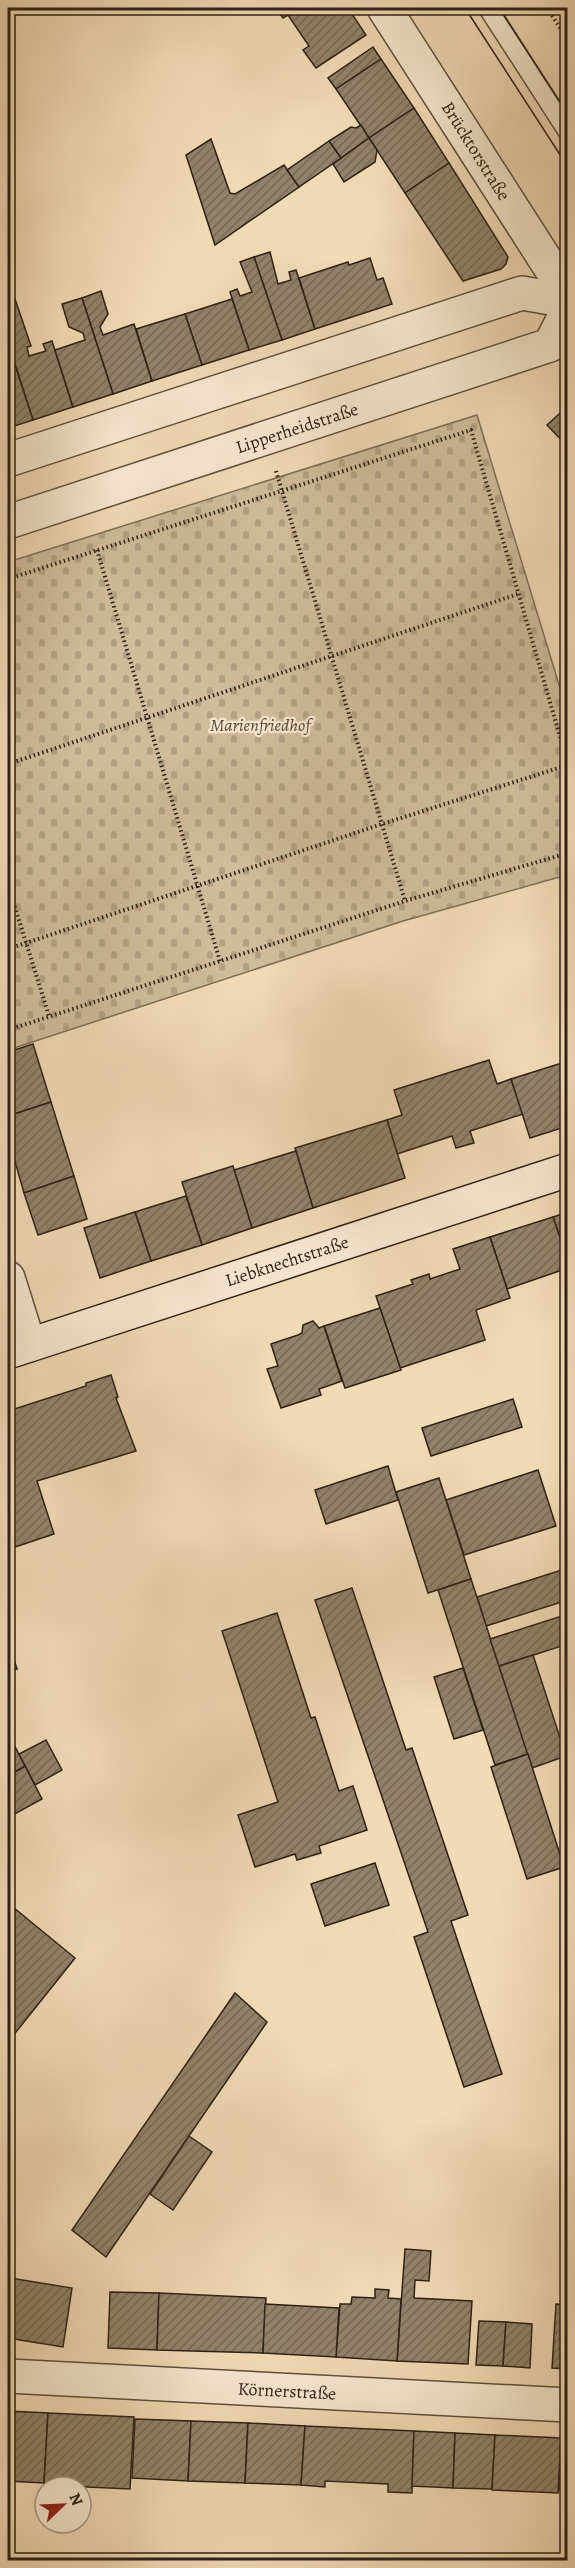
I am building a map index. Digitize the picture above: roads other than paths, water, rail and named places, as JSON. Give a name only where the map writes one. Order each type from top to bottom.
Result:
[{"type":"street","name":"Brücktorstraße","points":[[384,8],[567,295]]},
{"type":"street","points":[[8,460],[522,293],[567,301]]},
{"type":"street","name":"Lipperheidstraße","points":[[8,522],[550,345],[567,310]]},
{"type":"street","name":"Liebknechtstraße","points":[[18,1349],[567,1170]]},
{"type":"street","points":[[8,1278],[18,1349]]},
{"type":"street","name":"Körnerstraße","points":[[8,2376],[567,2405]]},
{"type":"lane","points":[[488,8],[567,132]]},
{"type":"tram line","points":[[465,8],[568,167]]},
{"type":"tram line","points":[[499,8],[568,115]]},
{"type":"park label","name":"Marienfriedhof","points":[[260,725]]}]
